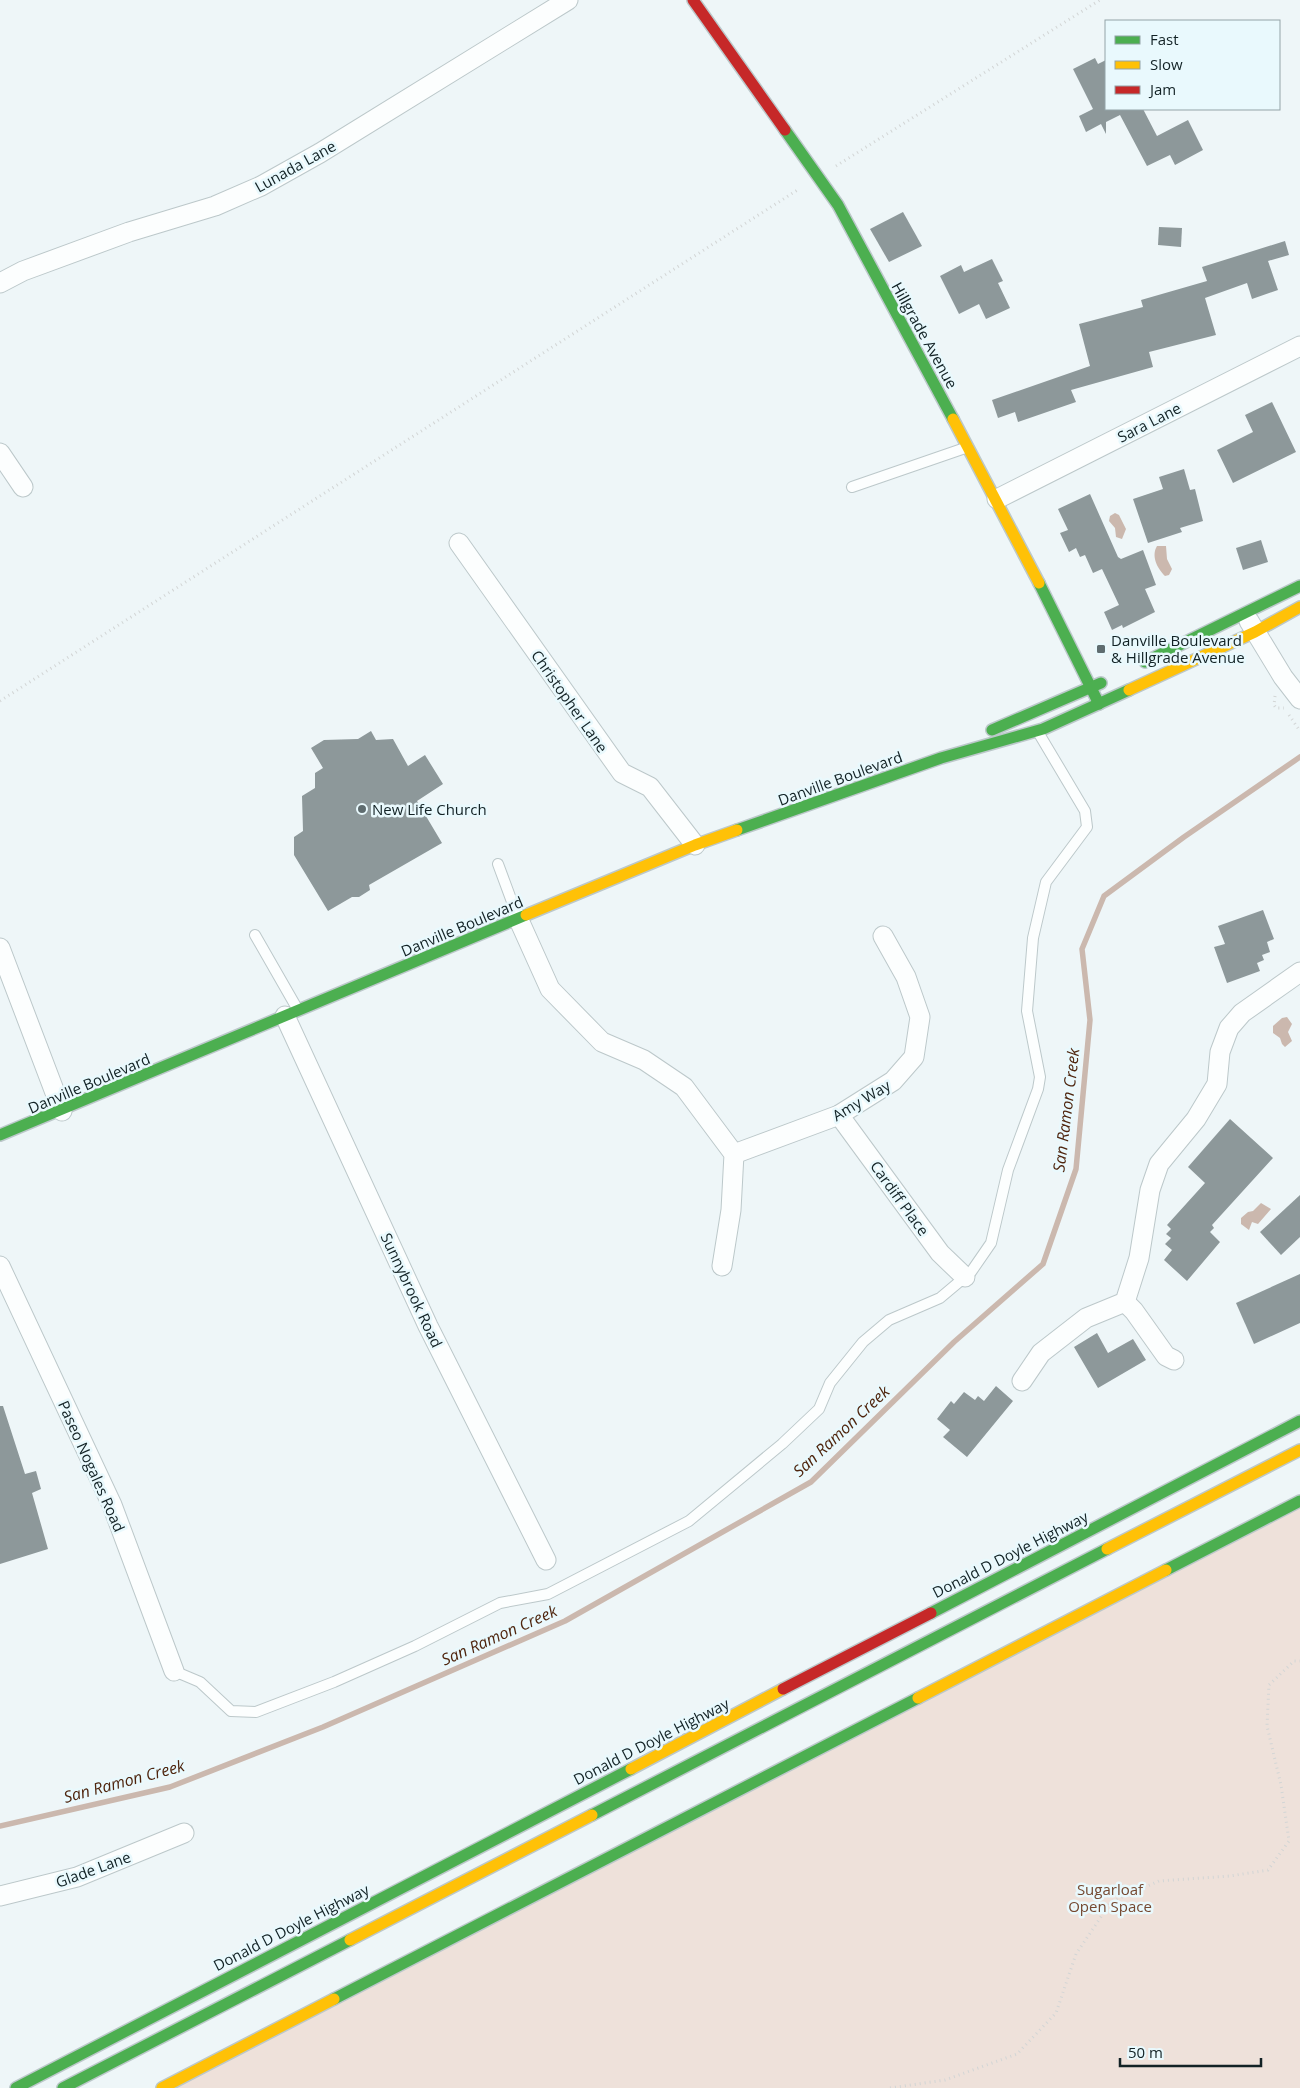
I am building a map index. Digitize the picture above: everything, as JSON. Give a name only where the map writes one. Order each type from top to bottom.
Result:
[{"type":"main road","name":"Hillgrade Avenue","points":[[693,0],[838,205],[997,499],[1099,704]]},
{"type":"main road","points":[[1134,668],[1300,586]]},
{"type":"main road","name":"Danville Boulevard","points":[[0,1136],[695,845],[941,758],[1037,730],[1099,704],[1255,632],[1300,607]]},
{"type":"main road","name":"Danville Boulevard","points":[[941,758],[974,738],[1112,678]]},
{"type":"main road","name":"Donald D Doyle Highway","points":[[16,2088],[1300,1421]]},
{"type":"main road","points":[[63,2088],[1300,1450]]},
{"type":"main road","points":[[162,2088],[1300,1501]]},
{"type":"main road","points":[[102,2030],[140,2023]]},
{"type":"street","name":"Lunada Lane","points":[[0,283],[23,270],[129,232],[215,206],[261,186],[568,0]]},
{"type":"street","name":"Sara Lane","points":[[997,499],[1300,346]]},
{"type":"street","points":[[0,453],[23,487]]},
{"type":"street","name":"Christopher Lane","points":[[459,543],[622,773],[650,787],[695,845]]},
{"type":"street","points":[[1245,613],[1283,677],[1294,700]]},
{"type":"street","points":[[518,918],[550,989],[602,1042],[644,1060],[684,1087],[734,1154],[731,1210],[722,1266]]},
{"type":"street","name":"Amy Way","points":[[734,1154],[839,1115],[894,1081],[914,1057],[920,1017],[906,977],[884,936]]},
{"type":"street","points":[[0,948],[62,1111]]},
{"type":"street","points":[[1125,1302],[1139,1258],[1150,1190],[1159,1164],[1196,1119],[1217,1084],[1220,1052],[1229,1028],[1242,1013],[1300,972]]},
{"type":"street","name":"Sunnybrook Road","points":[[292,1013],[428,1326],[546,1560]]},
{"type":"street","name":"Cardiff Place","points":[[839,1115],[940,1253],[965,1277]]},
{"type":"street","name":"Paseo Nogales Road","points":[[0,1266],[112,1505],[174,1671]]},
{"type":"street","points":[[1125,1302],[1134,1311],[1166,1356],[1174,1360]]},
{"type":"street","points":[[1022,1381],[1041,1353],[1086,1318],[1125,1302]]},
{"type":"street","name":"Glade Lane","points":[[0,1896],[77,1877],[184,1834]]},
{"type":"lane","points":[[852,486],[969,447]]},
{"type":"lane","points":[[174,1671],[200,1682],[231,1711],[256,1712],[334,1682],[415,1646],[500,1603],[548,1594],[689,1521],[782,1444],[819,1408],[830,1383],[863,1342],[889,1320],[940,1298],[971,1272],[990,1243],[1008,1170],[1038,1089],[1040,1077],[1027,1011],[1033,938],[1046,882],[1087,827],[1085,811],[1029,713]]},
{"type":"lane","points":[[498,864],[518,918]]},
{"type":"lane","points":[[255,935],[292,1013]]},
{"type":"path","points":[[0,701],[818,177],[1100,0]]},
{"type":"path","points":[[1294,700],[1300,731]]},
{"type":"path","points":[[890,2088],[945,2080],[1017,2054],[1056,2013],[1076,1954],[1111,1902],[1159,1881],[1230,1876],[1268,1870],[1289,1841],[1281,1785],[1267,1726],[1269,1685],[1294,1661],[1300,1661]]},
{"type":"green space","name":"Sugarloaf Open Space","points":[[1300,1500],[1300,2088],[162,2088]]},
{"type":"shaded area","points":[[1115,513],[1119,515],[1126,529],[1122,539],[1116,537],[1115,528],[1109,521],[1110,516]]},
{"type":"shaded area","points":[[1157,546],[1166,546],[1167,559],[1172,569],[1169,575],[1165,576],[1156,562],[1155,550]]},
{"type":"shaded area","points":[[1287,1017],[1292,1024],[1288,1032],[1292,1041],[1285,1047],[1280,1038],[1273,1033],[1273,1026],[1282,1018]]},
{"type":"shaded area","points":[[1261,1203],[1271,1209],[1258,1224],[1252,1222],[1249,1230],[1241,1224],[1241,1218],[1248,1212],[1253,1211]]},
{"type":"building","points":[[1095,58],[1098,64],[1105,60],[1105,110],[1144,110],[1157,136],[1188,120],[1203,150],[1175,165],[1170,155],[1147,166],[1120,115],[1106,122],[1106,134],[1101,124],[1086,132],[1079,116],[1093,109],[1073,69]]},
{"type":"building","points":[[903,212],[922,246],[889,262],[870,229]]},
{"type":"building","points":[[1159,227],[1182,228],[1181,247],[1158,245]]},
{"type":"building","points":[[1285,241],[1289,255],[1268,261],[1278,290],[1252,299],[1247,283],[1205,298],[1216,335],[1149,352],[1153,367],[1071,390],[1076,402],[1018,422],[1015,412],[998,418],[992,400],[1090,366],[1079,324],[1143,307],[1141,300],[1207,281],[1202,267]]},
{"type":"building","points":[[992,259],[1003,281],[998,283],[1010,308],[986,319],[979,304],[959,314],[940,276],[961,265],[964,272]]},
{"type":"building","points":[[1272,402],[1296,452],[1233,483],[1217,450],[1253,432],[1245,415]]},
{"type":"building","points":[[1184,469],[1190,490],[1195,489],[1203,521],[1180,528],[1182,532],[1148,543],[1133,499],[1163,489],[1159,477]]},
{"type":"building","points":[[1090,494],[1118,557],[1121,559],[1143,550],[1156,585],[1145,589],[1155,612],[1123,628],[1122,625],[1112,630],[1104,612],[1119,605],[1102,569],[1093,573],[1085,555],[1080,557],[1076,548],[1069,552],[1060,533],[1068,530],[1058,509]]},
{"type":"building","points":[[1261,540],[1268,562],[1243,570],[1236,548]]},
{"type":"building","name":"New Life Church","points":[[371,731],[376,740],[393,739],[408,766],[425,755],[443,784],[417,801],[442,843],[369,885],[370,890],[359,897],[352,897],[328,911],[294,855],[294,837],[303,831],[302,796],[315,788],[315,773],[323,768],[311,748],[324,740],[358,739]]},
{"type":"building","points":[[1263,910],[1274,939],[1267,942],[1270,952],[1262,955],[1264,960],[1257,963],[1260,971],[1227,983],[1214,947],[1225,944],[1218,926]]},
{"type":"building","points":[[1230,1119],[1273,1158],[1212,1225],[1214,1228],[1210,1232],[1220,1242],[1187,1281],[1164,1260],[1172,1250],[1165,1244],[1171,1238],[1166,1234],[1171,1229],[1167,1225],[1205,1183],[1188,1167]]},
{"type":"building","points":[[1300,1195],[1300,1237],[1281,1255],[1260,1232]]},
{"type":"building","points":[[1300,1274],[1300,1323],[1254,1344],[1236,1303]]},
{"type":"building","points":[[1097,1333],[1108,1353],[1133,1339],[1146,1360],[1098,1388],[1074,1347]]},
{"type":"building","points":[[996,1386],[1013,1401],[967,1457],[943,1437],[950,1430],[937,1419],[951,1401],[954,1404],[964,1392],[975,1400],[978,1396],[984,1401]]},
{"type":"building","points":[[0,1406],[3,1406],[25,1474],[36,1471],[41,1489],[32,1493],[48,1549],[0,1564]]},
{"type":"waterway","name":"San Ramon Creek","points":[[0,1826],[170,1787],[323,1727],[565,1621],[811,1482],[954,1342],[1043,1264],[1076,1169],[1090,1020],[1082,949],[1104,896],[1184,837],[1300,757]]},
{"type":"traffic: fast","points":[[785,130],[838,205],[953,419]]},
{"type":"traffic: fast","points":[[1039,583],[1099,704]]},
{"type":"traffic: fast","points":[[1145,662],[1300,586]]},
{"type":"traffic: fast","points":[[992,730],[1101,683]]},
{"type":"traffic: fast","points":[[737,830],[941,758],[1043,729],[1129,690]]},
{"type":"traffic: fast","points":[[0,1135],[526,915]]},
{"type":"traffic: fast","points":[[931,1613],[1300,1421]]},
{"type":"traffic: fast","points":[[1166,1570],[1300,1501]]},
{"type":"traffic: fast","points":[[592,1815],[1107,1549]]},
{"type":"traffic: fast","points":[[334,1999],[918,1698]]},
{"type":"traffic: fast","points":[[16,2088],[631,1769]]},
{"type":"traffic: fast","points":[[63,2088],[350,1940]]},
{"type":"traffic: slow","points":[[953,419],[1039,583]]},
{"type":"traffic: slow","points":[[1129,690],[1255,632],[1300,607]]},
{"type":"traffic: slow","points":[[526,915],[695,845],[737,830]]},
{"type":"traffic: slow","points":[[1107,1549],[1300,1450]]},
{"type":"traffic: slow","points":[[918,1698],[1166,1570]]},
{"type":"traffic: slow","points":[[631,1769],[783,1689]]},
{"type":"traffic: slow","points":[[350,1940],[592,1815]]},
{"type":"traffic: slow","points":[[162,2088],[334,1999]]},
{"type":"traffic: jam","points":[[693,0],[785,130]]},
{"type":"traffic: jam","points":[[783,1689],[931,1613]]},
{"type":"place","name":"Danville Boulevard & Hillgrade Avenue","points":[[1101,649]]},
{"type":"place","name":"New Life Church","points":[[362,809]]}]
